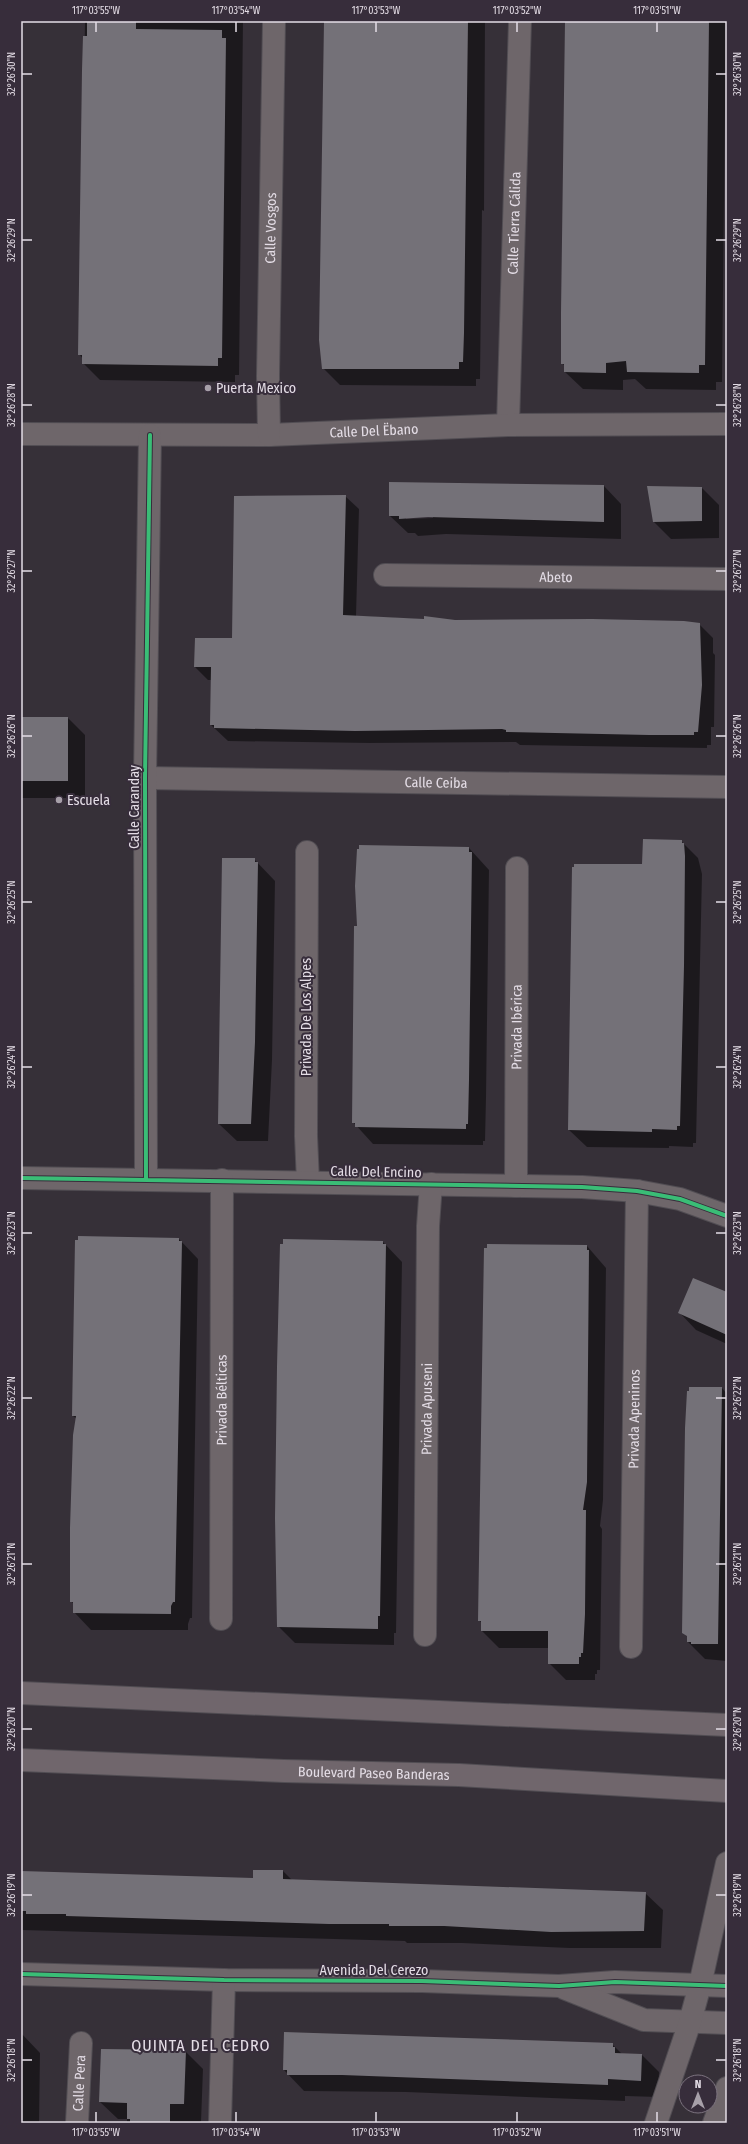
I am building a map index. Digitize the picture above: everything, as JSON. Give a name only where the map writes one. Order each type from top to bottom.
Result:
[{"type":"main road","points":[[21,1693],[727,1725]]},
{"type":"main road","name":"Boulevard Paseo Banderas","points":[[21,1760],[284,1771],[459,1775],[727,1791]]},
{"type":"street","name":"Calle Vosgos","points":[[269,435],[268,376],[274,21]]},
{"type":"street","name":"Calle Tierra Cálida","points":[[508,425],[520,21]]},
{"type":"street","name":"Calle Del Ëbano","points":[[21,434],[269,435],[508,425],[727,424]]},
{"type":"street","name":"Calle Caranday","points":[[146,1179],[145,778],[150,435]]},
{"type":"street","name":"Abeto","points":[[385,575],[727,579]]},
{"type":"street","name":"Calle Ceiba","points":[[145,778],[727,787]]},
{"type":"street","name":"Privada De Los Alpes","points":[[307,852],[306,1136],[308,1182]]},
{"type":"street","name":"Privada Ibérica","points":[[516,1186],[517,868]]},
{"type":"street","name":"Calle Del Encino","points":[[21,1178],[431,1184],[637,1191],[680,1199],[727,1216]]},
{"type":"street","name":"Privada Bélticas","points":[[221,1620],[222,1180]]},
{"type":"street","name":"Privada Apuseni","points":[[425,1635],[428,1226],[431,1184]]},
{"type":"street","name":"Privada Apeninos","points":[[631,1647],[637,1191]]},
{"type":"street","points":[[656,2123],[690,2022],[700,1985],[727,1863]]},
{"type":"street","name":"Avenida Del Cerezo","points":[[21,1974],[224,1980],[422,1981],[559,1986],[616,1982],[727,1986]]},
{"type":"street","points":[[224,1980],[220,2123],[224,2123]]},
{"type":"street","name":"Avenida Del Cerezo","points":[[559,1986],[644,2020],[727,2023]]},
{"type":"street","name":"Calle Pera","points":[[77,2123],[81,2043]]},
{"type":"street","points":[[714,2123],[727,2088]]},
{"type":"building","points":[[87,21],[136,21],[136,29],[222,30],[222,38],[226,38],[222,358],[218,358],[218,366],[82,364],[82,355],[78,355],[82,70],[83,36],[87,36]]},
{"type":"building","points":[[324,21],[468,21],[464,333],[463,362],[459,362],[459,369],[322,369],[319,340]]},
{"type":"building","points":[[565,21],[709,21],[705,365],[699,365],[699,373],[627,372],[626,361],[606,363],[606,373],[564,372],[564,364],[561,364],[561,312]]},
{"type":"building","points":[[389,482],[604,485],[604,522],[428,517],[399,519],[399,516],[389,516]]},
{"type":"building","points":[[647,486],[702,487],[702,521],[653,522]]},
{"type":"building","points":[[346,495],[343,615],[424,619],[424,616],[455,620],[592,619],[684,621],[700,623],[702,685],[698,732],[694,732],[694,735],[649,735],[506,732],[506,730],[502,729],[355,731],[214,728],[214,725],[210,725],[211,667],[194,667],[195,638],[232,638],[234,496]]},
{"type":"building","points":[[21,717],[68,717],[68,781],[21,781]]},
{"type":"building","points":[[643,839],[682,840],[682,843],[684,843],[684,966],[680,1126],[677,1126],[677,1130],[652,1129],[652,1132],[568,1130],[572,867],[574,867],[574,864],[642,864]]},
{"type":"building","points":[[359,845],[469,847],[469,852],[472,852],[469,1080],[468,1124],[466,1124],[466,1129],[355,1127],[355,1123],[352,1123],[354,926],[357,926],[355,886],[357,849],[359,849]]},
{"type":"building","points":[[222,858],[255,858],[255,862],[258,862],[255,1042],[251,1124],[218,1124]]},
{"type":"building","points":[[78,1236],[179,1238],[179,1241],[182,1241],[175,1602],[173,1602],[171,1606],[171,1614],[73,1613],[73,1602],[70,1602],[70,1528],[73,1435],[76,1416],[72,1416],[75,1240],[78,1240]]},
{"type":"building","points":[[283,1239],[383,1241],[383,1244],[386,1244],[380,1616],[378,1616],[378,1629],[277,1627],[275,1518],[277,1367],[280,1244],[283,1244]]},
{"type":"building","points":[[487,1244],[587,1245],[587,1250],[589,1250],[587,1482],[583,1510],[586,1510],[585,1614],[583,1653],[581,1653],[581,1657],[579,1657],[579,1664],[548,1664],[548,1631],[481,1631],[481,1621],[478,1621],[484,1248],[487,1248]]},
{"type":"building","points":[[693,1278],[727,1292],[727,1335],[678,1313]]},
{"type":"building","points":[[689,1387],[722,1387],[718,1644],[691,1644],[691,1642],[687,1642],[687,1636],[682,1633],[685,1428],[687,1391],[689,1391]]},
{"type":"building","points":[[253,1870],[283,1870],[283,1879],[646,1892],[644,1931],[551,1932],[444,1926],[389,1926],[389,1924],[329,1924],[66,1916],[66,1914],[26,1914],[26,1911],[21,1911],[21,1871],[253,1878]]},
{"type":"building","points":[[284,2032],[613,2043],[615,2053],[642,2054],[641,2081],[608,2079],[608,2085],[342,2075],[287,2075],[287,2070],[283,2070]]},
{"type":"building","points":[[101,2049],[186,2050],[184,2104],[170,2104],[170,2123],[130,2123],[130,2119],[127,2119],[127,2103],[99,2102]]},
{"type":"cycle path","points":[[146,1179],[145,778],[150,435]]},
{"type":"cycle path","points":[[21,1178],[582,1187],[637,1191],[680,1199],[727,1216]]},
{"type":"cycle path","points":[[21,1974],[224,1980],[422,1981],[559,1986],[615,1982],[727,1986]]},
{"type":"place","name":"Puerta Mexico","points":[[208,388]]},
{"type":"place","name":"Escuela","points":[[59,800]]},
{"type":"district","name":"QUINTA DEL CEDRO","points":[[201,2045]]}]
